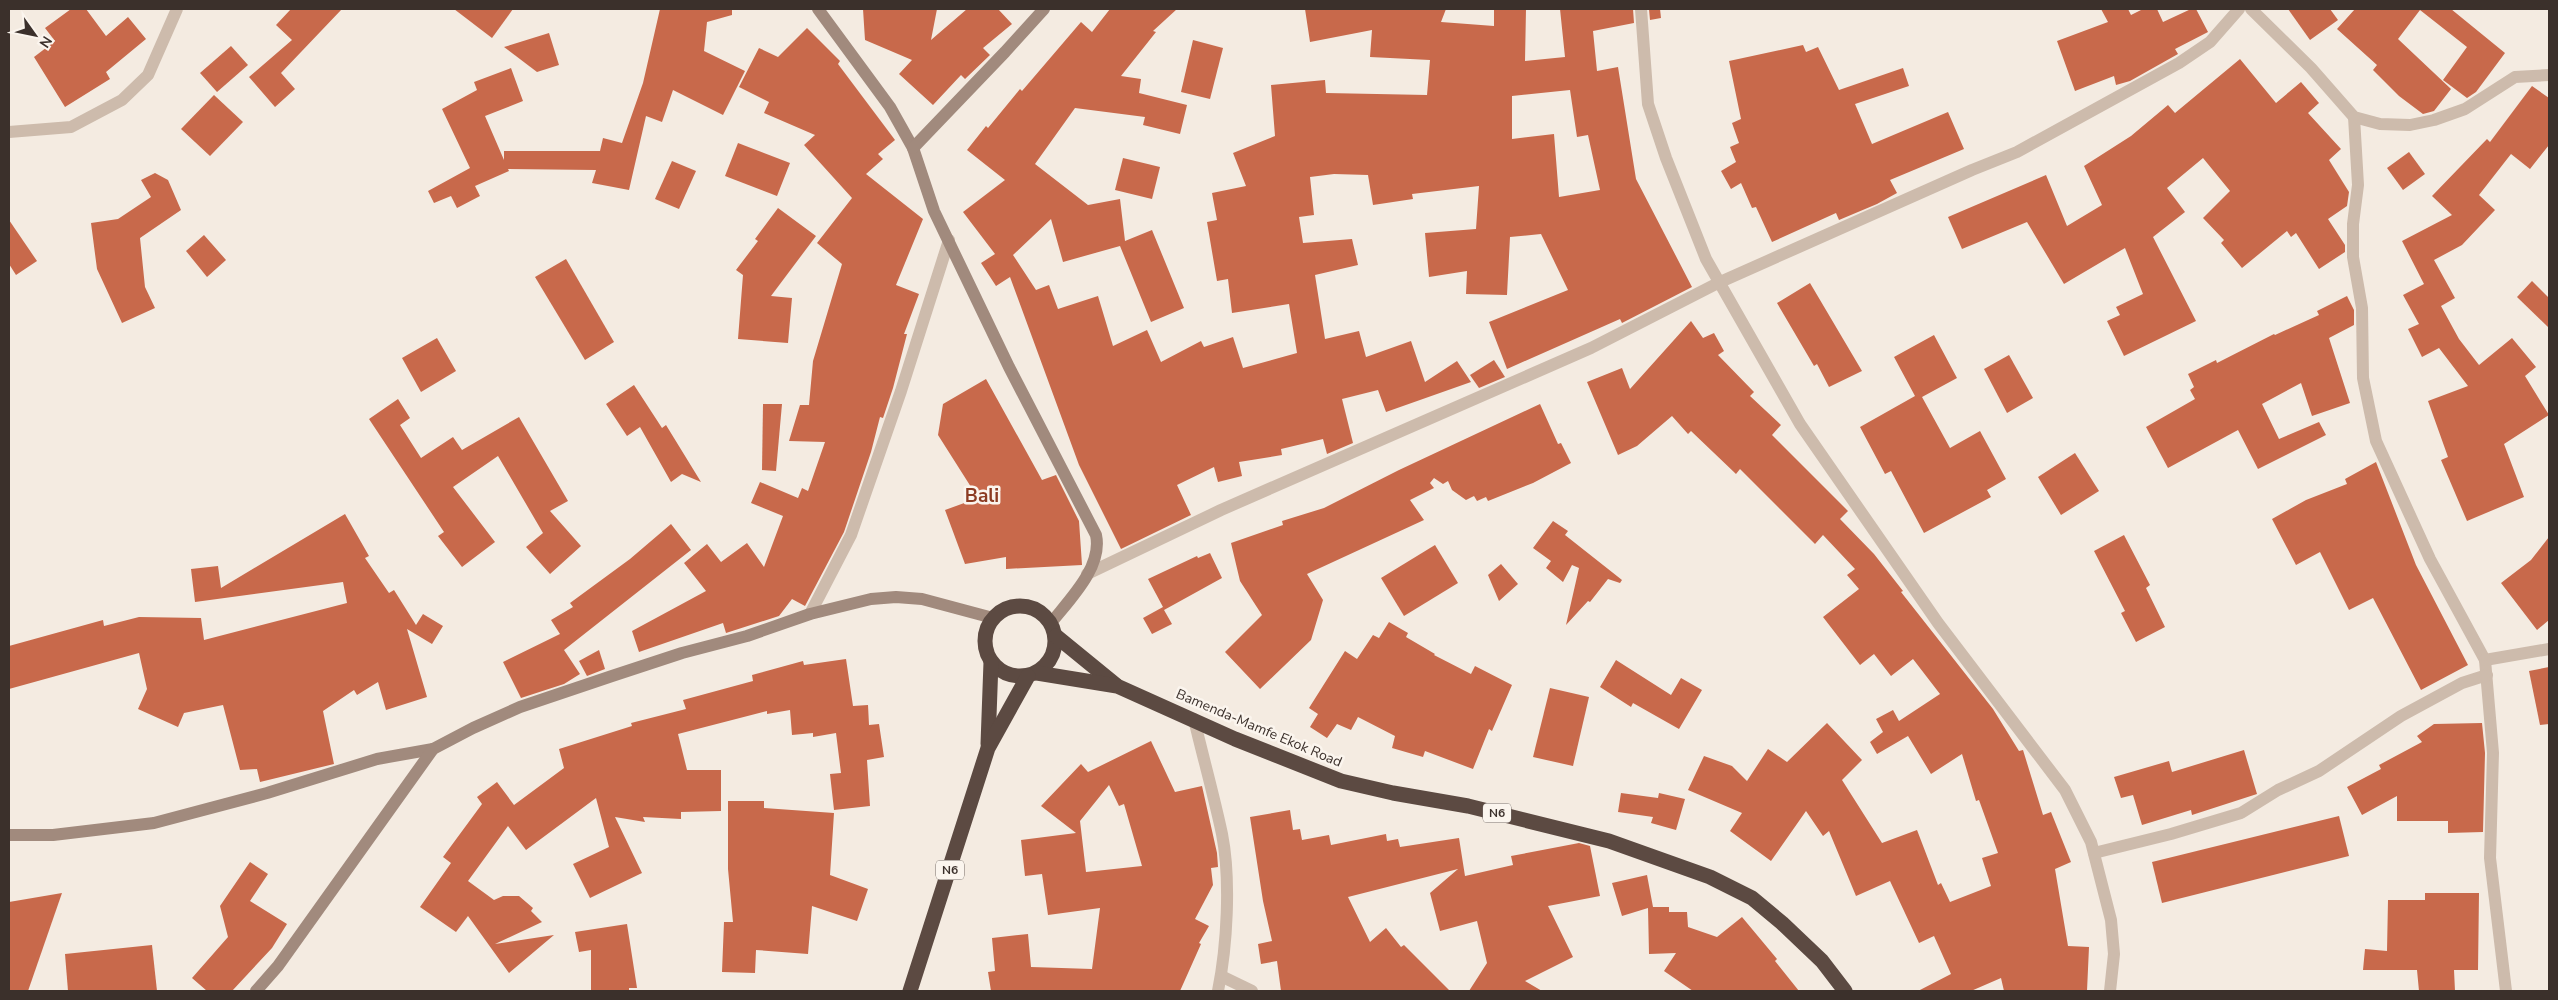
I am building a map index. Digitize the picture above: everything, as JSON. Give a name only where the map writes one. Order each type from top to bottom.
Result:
[{"type":"highway","name":"N6","points":[[1016,606],[1030,607],[1042,613],[1054,629],[1118,686],[1032,675],[1014,676],[1001,671],[991,662],[985,648],[986,632],[993,618],[1003,610],[1016,606]]},
{"type":"highway","name":"N6","points":[[910,991],[988,748],[1032,675],[1048,664],[1055,650],[1054,629]]},
{"type":"highway","name":"N6","points":[[988,748],[991,662]]},
{"type":"highway","name":"Bamenda-Mamfe Ekok Road","points":[[1118,686],[1235,739],[1341,781],[1393,793],[1468,806],[1609,841],[1710,877],[1752,898],[1782,923],[1822,961],[1845,991]]},
{"type":"street","points":[[9,132],[71,126],[122,100],[148,75],[177,9]]},
{"type":"street","points":[[818,9],[890,107],[913,148],[934,211],[1009,366],[1096,535],[1097,552],[1087,574],[1054,629]]},
{"type":"street","points":[[913,148],[1044,9]]},
{"type":"street","points":[[1641,9],[1644,76],[1648,104],[1654,125],[1706,259],[1800,424],[1938,623],[2064,790],[2091,842],[2111,920],[2114,954],[2110,991]]},
{"type":"street","points":[[1087,574],[1221,510],[1591,348],[1718,283],[1972,170],[2017,152],[2179,63],[2210,42],[2240,9]]},
{"type":"street","points":[[2252,9],[2311,68],[2354,116],[2380,124],[2410,126],[2465,109],[2515,77],[2549,75]]},
{"type":"street","points":[[2354,116],[2358,185],[2353,224],[2353,256],[2362,308],[2363,378],[2376,441],[2430,559],[2484,660],[2487,675],[2493,752],[2490,858],[2506,991]]},
{"type":"street","points":[[810,614],[851,535],[901,391],[949,240]]},
{"type":"street","points":[[9,836],[52,835],[154,823],[267,793],[377,759],[433,749],[520,707],[682,653],[748,636],[810,614],[872,599],[896,597],[922,599],[993,618]]},
{"type":"street","points":[[2484,660],[2549,649]]},
{"type":"street","points":[[2094,853],[2171,834],[2241,813],[2278,790],[2319,770],[2401,716],[2462,683],[2487,675]]},
{"type":"street","points":[[1194,719],[1222,835],[1226,869],[1222,976],[1218,991]]},
{"type":"street","points":[[256,991],[278,966],[329,896],[383,816],[433,749]]},
{"type":"street","points":[[1222,976],[1252,991]]},
{"type":"building","points":[[71,9],[86,9],[106,36],[128,17],[146,39],[106,72],[110,79],[65,107],[34,57],[55,41],[45,28]]},
{"type":"building","points":[[291,9],[342,9],[281,73],[295,89],[275,107],[249,77],[292,40],[276,25]]},
{"type":"building","points":[[454,9],[513,9],[492,38]]},
{"type":"building","points":[[660,9],[732,9],[732,15],[707,22],[704,51],[745,71],[723,115],[673,90],[662,122],[646,116],[629,190],[592,183],[596,170],[508,169],[509,171],[475,186],[480,196],[457,208],[451,196],[434,203],[428,191],[470,168],[442,109],[477,90],[474,82],[511,68],[523,101],[485,116],[504,160],[504,151],[600,151],[603,138],[622,143],[643,83]]},
{"type":"building","points":[[863,9],[937,9],[931,40],[967,9],[998,9],[1012,24],[983,48],[990,55],[965,79],[961,75],[933,105],[899,74],[912,60],[865,40]]},
{"type":"building","points":[[1110,9],[1177,9],[1153,31],[1156,32],[1121,76],[1141,79],[1139,93],[1187,105],[1180,134],[1143,125],[1145,117],[1075,108],[1035,164],[1088,205],[1120,199],[1125,241],[1152,230],[1184,308],[1151,322],[1120,246],[1063,262],[1051,219],[1013,255],[1036,290],[1049,285],[1058,309],[1098,296],[1113,346],[1147,330],[1161,362],[1201,341],[1204,347],[1233,337],[1243,368],[1297,353],[1289,304],[1232,313],[1228,279],[1217,281],[1207,222],[1217,220],[1212,193],[1246,186],[1233,153],[1275,136],[1271,85],[1325,80],[1326,93],[1427,95],[1430,60],[1370,57],[1372,30],[1310,42],[1305,9],[1446,9],[1441,22],[1494,26],[1494,9],[1526,9],[1525,61],[1565,57],[1560,9],[1633,9],[1634,23],[1593,31],[1597,71],[1618,67],[1636,179],[1692,287],[1622,323],[1620,319],[1507,369],[1489,322],[1568,290],[1541,234],[1510,237],[1507,295],[1466,294],[1467,271],[1429,277],[1425,233],[1476,229],[1479,186],[1412,194],[1413,199],[1373,205],[1368,175],[1334,174],[1310,177],[1314,215],[1299,217],[1303,243],[1352,239],[1358,265],[1315,275],[1325,339],[1359,331],[1366,357],[1411,341],[1425,382],[1457,361],[1471,382],[1386,412],[1378,390],[1342,399],[1353,443],[1327,454],[1323,439],[1281,449],[1282,455],[1239,462],[1242,476],[1218,482],[1214,467],[1177,485],[1191,515],[1121,549],[1079,465],[1010,277],[996,286],[981,263],[995,254],[963,212],[1005,180],[967,150],[1020,89],[1022,91],[1081,22],[1092,32]],"holes":[[[1570,90],[1577,137],[1588,135],[1600,190],[1559,197],[1554,134],[1512,139],[1512,96]]]},
{"type":"building","points":[[1649,9],[1660,9],[1661,18],[1650,20]]},
{"type":"building","points":[[2101,9],[2128,9],[2131,15],[2143,9],[2157,9],[2163,22],[2191,9],[2196,9],[2208,32],[2175,49],[2178,54],[2130,81],[2116,85],[2114,76],[2075,91],[2057,41],[2108,22]]},
{"type":"building","points":[[2288,9],[2330,9],[2338,20],[2310,40]]},
{"type":"building","points":[[2355,9],[2451,9],[2505,53],[2476,92],[2467,98],[2443,80],[2467,47],[2420,10],[2398,39],[2451,89],[2434,111],[2423,114],[2399,96],[2373,70],[2377,65],[2337,29]]},
{"type":"building","points":[[807,28],[840,61],[838,64],[895,140],[878,154],[883,159],[866,174],[923,219],[896,285],[919,294],[904,334],[907,334],[893,388],[883,418],[880,417],[871,452],[844,532],[805,606],[792,599],[779,616],[726,633],[723,623],[639,652],[632,631],[706,591],[684,563],[707,544],[721,562],[747,543],[764,567],[783,516],[751,503],[760,482],[798,498],[802,488],[808,491],[825,442],[789,441],[800,405],[809,405],[813,361],[842,264],[817,243],[852,198],[804,145],[815,135],[764,113],[769,102],[739,87],[759,48],[778,57]]},
{"type":"building","points":[[549,33],[559,65],[537,72],[504,47]]},
{"type":"building","points":[[1193,40],[1223,48],[1210,99],[1181,92]]},
{"type":"building","points":[[1803,45],[1806,52],[1818,47],[1839,90],[1903,68],[1909,86],[1855,104],[1872,144],[1948,112],[1964,149],[1890,180],[1897,193],[1877,204],[1839,220],[1836,213],[1772,242],[1756,207],[1752,208],[1741,183],[1731,189],[1721,171],[1736,162],[1730,147],[1739,143],[1732,123],[1741,119],[1729,61]]},
{"type":"building","points":[[231,46],[248,65],[217,92],[200,73]]},
{"type":"building","points":[[2240,59],[2276,103],[2301,82],[2319,103],[2308,113],[2341,149],[2329,160],[2349,192],[2347,206],[2328,219],[2345,245],[2345,252],[2319,269],[2296,233],[2291,237],[2287,231],[2242,268],[2221,243],[2224,240],[2203,218],[2230,191],[2203,158],[2167,188],[2185,212],[2153,237],[2196,321],[2124,356],[2107,321],[2120,315],[2116,307],[2143,294],[2125,248],[2064,284],[2027,222],[1962,249],[1948,217],[2046,175],[2067,226],[2102,205],[2084,166],[2131,136],[2168,105],[2175,113]]},
{"type":"building","points":[[2532,86],[2549,98],[2549,145],[2530,169],[2511,154],[2479,195],[2495,210],[2462,245],[2434,260],[2455,298],[2441,306],[2459,339],[2479,365],[2512,338],[2536,367],[2525,376],[2549,415],[2504,444],[2524,497],[2467,521],[2441,460],[2448,457],[2428,401],[2468,386],[2439,348],[2422,357],[2408,329],[2419,324],[2403,295],[2424,284],[2402,241],[2452,215],[2432,196],[2487,139],[2490,142]]},
{"type":"building","points":[[214,95],[243,122],[210,156],[181,129]]},
{"type":"building","points":[[738,143],[790,163],[777,196],[725,176]]},
{"type":"building","points":[[2409,152],[2425,174],[2403,190],[2387,168]]},
{"type":"building","points":[[1123,158],[1160,167],[1152,199],[1115,190]]},
{"type":"building","points":[[672,161],[696,171],[679,209],[655,199]]},
{"type":"building","points":[[155,173],[168,180],[181,210],[140,238],[145,287],[155,308],[122,323],[97,269],[91,223],[118,219],[151,197],[141,180]]},
{"type":"building","points":[[778,208],[816,236],[771,296],[792,298],[788,343],[738,339],[743,275],[736,270],[758,241],[755,239]]},
{"type":"building","points":[[9,220],[37,261],[16,275],[9,264]]},
{"type":"building","points":[[204,235],[226,260],[207,277],[186,251]]},
{"type":"building","points":[[566,259],[614,342],[585,360],[535,277]]},
{"type":"building","points":[[2532,281],[2549,298],[2549,328],[2517,297]]},
{"type":"building","points":[[1810,283],[1862,371],[1829,387],[1817,364],[1814,366],[1777,303]]},
{"type":"building","points":[[2347,296],[2354,310],[2354,325],[2329,338],[2350,403],[2312,416],[2301,383],[2262,404],[2279,439],[2319,422],[2326,435],[2258,469],[2238,430],[2168,468],[2146,427],[2195,399],[2190,390],[2194,387],[2188,374],[2216,360],[2217,363],[2274,334],[2319,315],[2317,311]]},
{"type":"building","points":[[1691,321],[1703,338],[1714,333],[1724,351],[1718,355],[1754,392],[1750,396],[1781,425],[1772,435],[1848,511],[1840,519],[1874,554],[1903,591],[1901,592],[1993,709],[2019,751],[2023,750],[2043,815],[2051,812],[2071,862],[2055,869],[2068,946],[2089,947],[2087,991],[2004,991],[2001,978],[1971,991],[1918,991],[1951,974],[1934,936],[1919,943],[1890,881],[1856,896],[1829,831],[1823,836],[1806,811],[1771,861],[1730,831],[1742,813],[1688,790],[1704,756],[1732,766],[1747,781],[1768,749],[1787,762],[1827,723],[1862,760],[1842,780],[1882,843],[1917,830],[1938,885],[1941,883],[1950,902],[1991,886],[1982,858],[1998,853],[1979,800],[1976,801],[1962,754],[1931,774],[1908,736],[1877,754],[1870,742],[1883,732],[1876,719],[1893,710],[1899,721],[1940,694],[1913,659],[1891,676],[1874,654],[1860,665],[1823,617],[1859,589],[1847,575],[1855,569],[1823,535],[1815,544],[1740,469],[1736,474],[1691,431],[1688,434],[1672,416],[1637,446],[1618,455],[1587,382],[1622,368],[1630,389]]},
{"type":"building","points":[[1934,335],[1957,378],[1922,397],[1950,448],[1980,431],[2006,479],[1987,490],[1991,497],[1924,533],[1891,471],[1885,474],[1860,427],[1915,396],[1894,357]]},
{"type":"building","points":[[437,338],[456,371],[421,392],[402,358]]},
{"type":"building","points":[[2009,355],[2033,398],[2007,413],[1984,369]]},
{"type":"building","points":[[1494,360],[1505,377],[1479,388],[1470,375]]},
{"type":"building","points":[[986,379],[1042,480],[1056,475],[1079,521],[1082,565],[1006,569],[1006,557],[965,564],[945,510],[978,498],[938,435],[943,404]]},
{"type":"building","points":[[634,385],[662,428],[666,425],[701,482],[682,474],[671,482],[640,427],[627,436],[606,404]]},
{"type":"building","points":[[398,399],[410,418],[400,425],[421,458],[453,437],[462,450],[519,417],[568,501],[550,511],[581,546],[550,574],[526,547],[543,533],[498,456],[453,487],[495,542],[462,567],[438,536],[444,532],[369,419]]},
{"type":"building","points":[[763,404],[782,404],[776,471],[762,470]]},
{"type":"building","points":[[1540,404],[1558,444],[1561,443],[1571,463],[1533,483],[1488,501],[1486,497],[1477,501],[1474,496],[1466,500],[1452,490],[1448,481],[1443,484],[1434,478],[1430,483],[1434,488],[1410,500],[1424,520],[1307,574],[1323,600],[1311,640],[1260,689],[1225,652],[1262,615],[1240,581],[1231,543],[1283,525],[1282,521],[1324,508],[1399,470]]},
{"type":"building","points":[[2075,453],[2099,491],[2061,515],[2038,477]]},
{"type":"building","points":[[2376,462],[2416,565],[2468,665],[2421,690],[2373,598],[2349,610],[2320,552],[2296,565],[2272,519],[2306,500],[2347,484],[2345,479]]},
{"type":"building","points":[[345,514],[369,556],[365,558],[389,593],[394,590],[416,625],[423,614],[443,626],[432,644],[407,629],[427,697],[386,710],[378,682],[357,695],[354,690],[323,711],[334,764],[260,782],[257,769],[240,770],[223,705],[184,713],[178,727],[138,709],[147,689],[139,653],[9,689],[9,646],[103,620],[104,626],[139,617],[201,618],[204,640],[347,603],[343,582],[195,602],[191,569],[218,566],[221,588]]},
{"type":"building","points":[[1553,521],[1568,531],[1565,535],[1622,580],[1620,583],[1608,579],[1590,602],[1588,601],[1566,625],[1579,568],[1572,565],[1563,582],[1546,568],[1551,561],[1533,548]]},
{"type":"building","points":[[671,524],[691,550],[564,650],[580,674],[564,684],[521,698],[503,662],[560,634],[551,620],[573,607],[570,603],[630,559]]},
{"type":"building","points":[[2124,535],[2150,585],[2146,588],[2165,627],[2136,642],[2121,613],[2125,611],[2094,551]]},
{"type":"building","points":[[2549,537],[2549,620],[2537,630],[2501,583],[2531,560]]},
{"type":"building","points":[[1435,545],[1458,583],[1404,616],[1381,578]]},
{"type":"building","points":[[1210,553],[1222,578],[1164,610],[1172,624],[1152,634],[1143,618],[1163,607],[1148,579],[1197,556],[1198,558]]},
{"type":"building","points":[[1501,564],[1518,584],[1499,601],[1488,575]]},
{"type":"building","points":[[1389,622],[1408,633],[1406,637],[1434,655],[1471,674],[1475,666],[1512,685],[1492,731],[1489,729],[1473,769],[1425,751],[1423,757],[1392,748],[1395,736],[1358,717],[1351,730],[1337,724],[1327,738],[1310,727],[1318,714],[1309,708],[1345,651],[1357,659],[1373,635],[1379,638]]},
{"type":"building","points":[[599,650],[605,669],[587,676],[579,661]]},
{"type":"building","points":[[846,659],[853,706],[868,705],[869,725],[879,724],[884,757],[867,760],[870,806],[834,810],[830,774],[841,773],[836,733],[813,737],[813,733],[792,735],[790,710],[767,714],[767,711],[678,734],[687,770],[721,770],[721,811],[681,812],[681,819],[643,817],[645,822],[615,817],[642,873],[590,898],[573,864],[609,847],[596,798],[526,850],[508,826],[468,881],[494,900],[503,896],[519,896],[533,908],[531,911],[542,922],[495,944],[554,935],[509,973],[468,916],[456,932],[420,907],[451,863],[443,857],[482,804],[477,797],[497,782],[514,805],[564,768],[559,749],[632,726],[631,723],[686,709],[683,700],[753,681],[752,675],[803,661],[804,665]]},
{"type":"building","points":[[1616,660],[1671,695],[1681,678],[1702,690],[1679,729],[1633,703],[1631,707],[1600,687]]},
{"type":"building","points":[[2549,667],[2549,724],[2540,725],[2529,671]]},
{"type":"building","points":[[1550,688],[1589,697],[1573,766],[1533,757]]},
{"type":"building","points":[[2482,723],[2485,753],[2483,832],[2448,833],[2448,821],[2397,821],[2397,796],[2362,815],[2347,787],[2381,769],[2379,765],[2422,742],[2417,736],[2434,724]]},
{"type":"building","points":[[1151,741],[1175,792],[1202,786],[1217,853],[1218,867],[1211,868],[1213,885],[1195,919],[1209,926],[1199,943],[1201,944],[1180,991],[991,991],[988,972],[995,971],[992,938],[1028,934],[1031,967],[1092,969],[1100,908],[1048,915],[1042,874],[1025,876],[1021,840],[1076,833],[1041,806],[1081,764],[1088,772]],"holes":[[[1109,785],[1119,806],[1124,804],[1142,866],[1086,872],[1080,821]]]},
{"type":"building","points":[[2244,750],[2257,794],[2192,815],[2191,810],[2142,825],[2133,795],[2121,798],[2114,777],[2169,761],[2172,772]]},
{"type":"building","points":[[1621,793],[1658,798],[1659,793],[1685,799],[1676,830],[1651,823],[1653,817],[1618,812]]},
{"type":"building","points":[[728,801],[764,801],[764,808],[834,813],[830,875],[868,889],[857,921],[812,906],[808,954],[756,950],[755,973],[722,972],[724,922],[733,922],[728,869]]},
{"type":"building","points":[[1290,810],[1293,830],[1300,829],[1302,840],[1329,835],[1331,845],[1386,834],[1387,841],[1398,839],[1400,847],[1459,838],[1465,876],[1513,865],[1511,856],[1579,843],[1590,846],[1600,896],[1548,906],[1573,957],[1525,981],[1542,991],[1469,991],[1487,963],[1477,921],[1440,931],[1430,893],[1458,869],[1348,897],[1370,942],[1386,928],[1401,947],[1404,945],[1450,991],[1281,991],[1277,961],[1261,964],[1258,944],[1272,941],[1263,901],[1250,817]]},
{"type":"building","points":[[2339,816],[2349,856],[2162,903],[2152,862]]},
{"type":"building","points":[[250,862],[268,874],[250,901],[287,924],[272,948],[232,991],[207,991],[192,978],[228,937],[220,906]]},
{"type":"building","points":[[1647,875],[1653,907],[1669,907],[1669,912],[1687,912],[1688,927],[1717,937],[1742,917],[1777,959],[1775,961],[1799,991],[1693,991],[1664,971],[1676,953],[1649,954],[1648,908],[1622,916],[1612,883]]},
{"type":"building","points":[[62,893],[28,991],[9,991],[9,902]]},
{"type":"building","points":[[2425,893],[2479,893],[2478,970],[2454,970],[2455,991],[2419,991],[2417,970],[2363,970],[2365,949],[2387,951],[2388,900],[2425,900]]},
{"type":"building","points":[[627,924],[637,988],[629,988],[629,991],[591,991],[591,950],[579,952],[575,932]]},
{"type":"building","points":[[152,945],[157,991],[68,991],[65,954]]},
{"type":"district","name":"Bali","points":[[982,496]]}]
